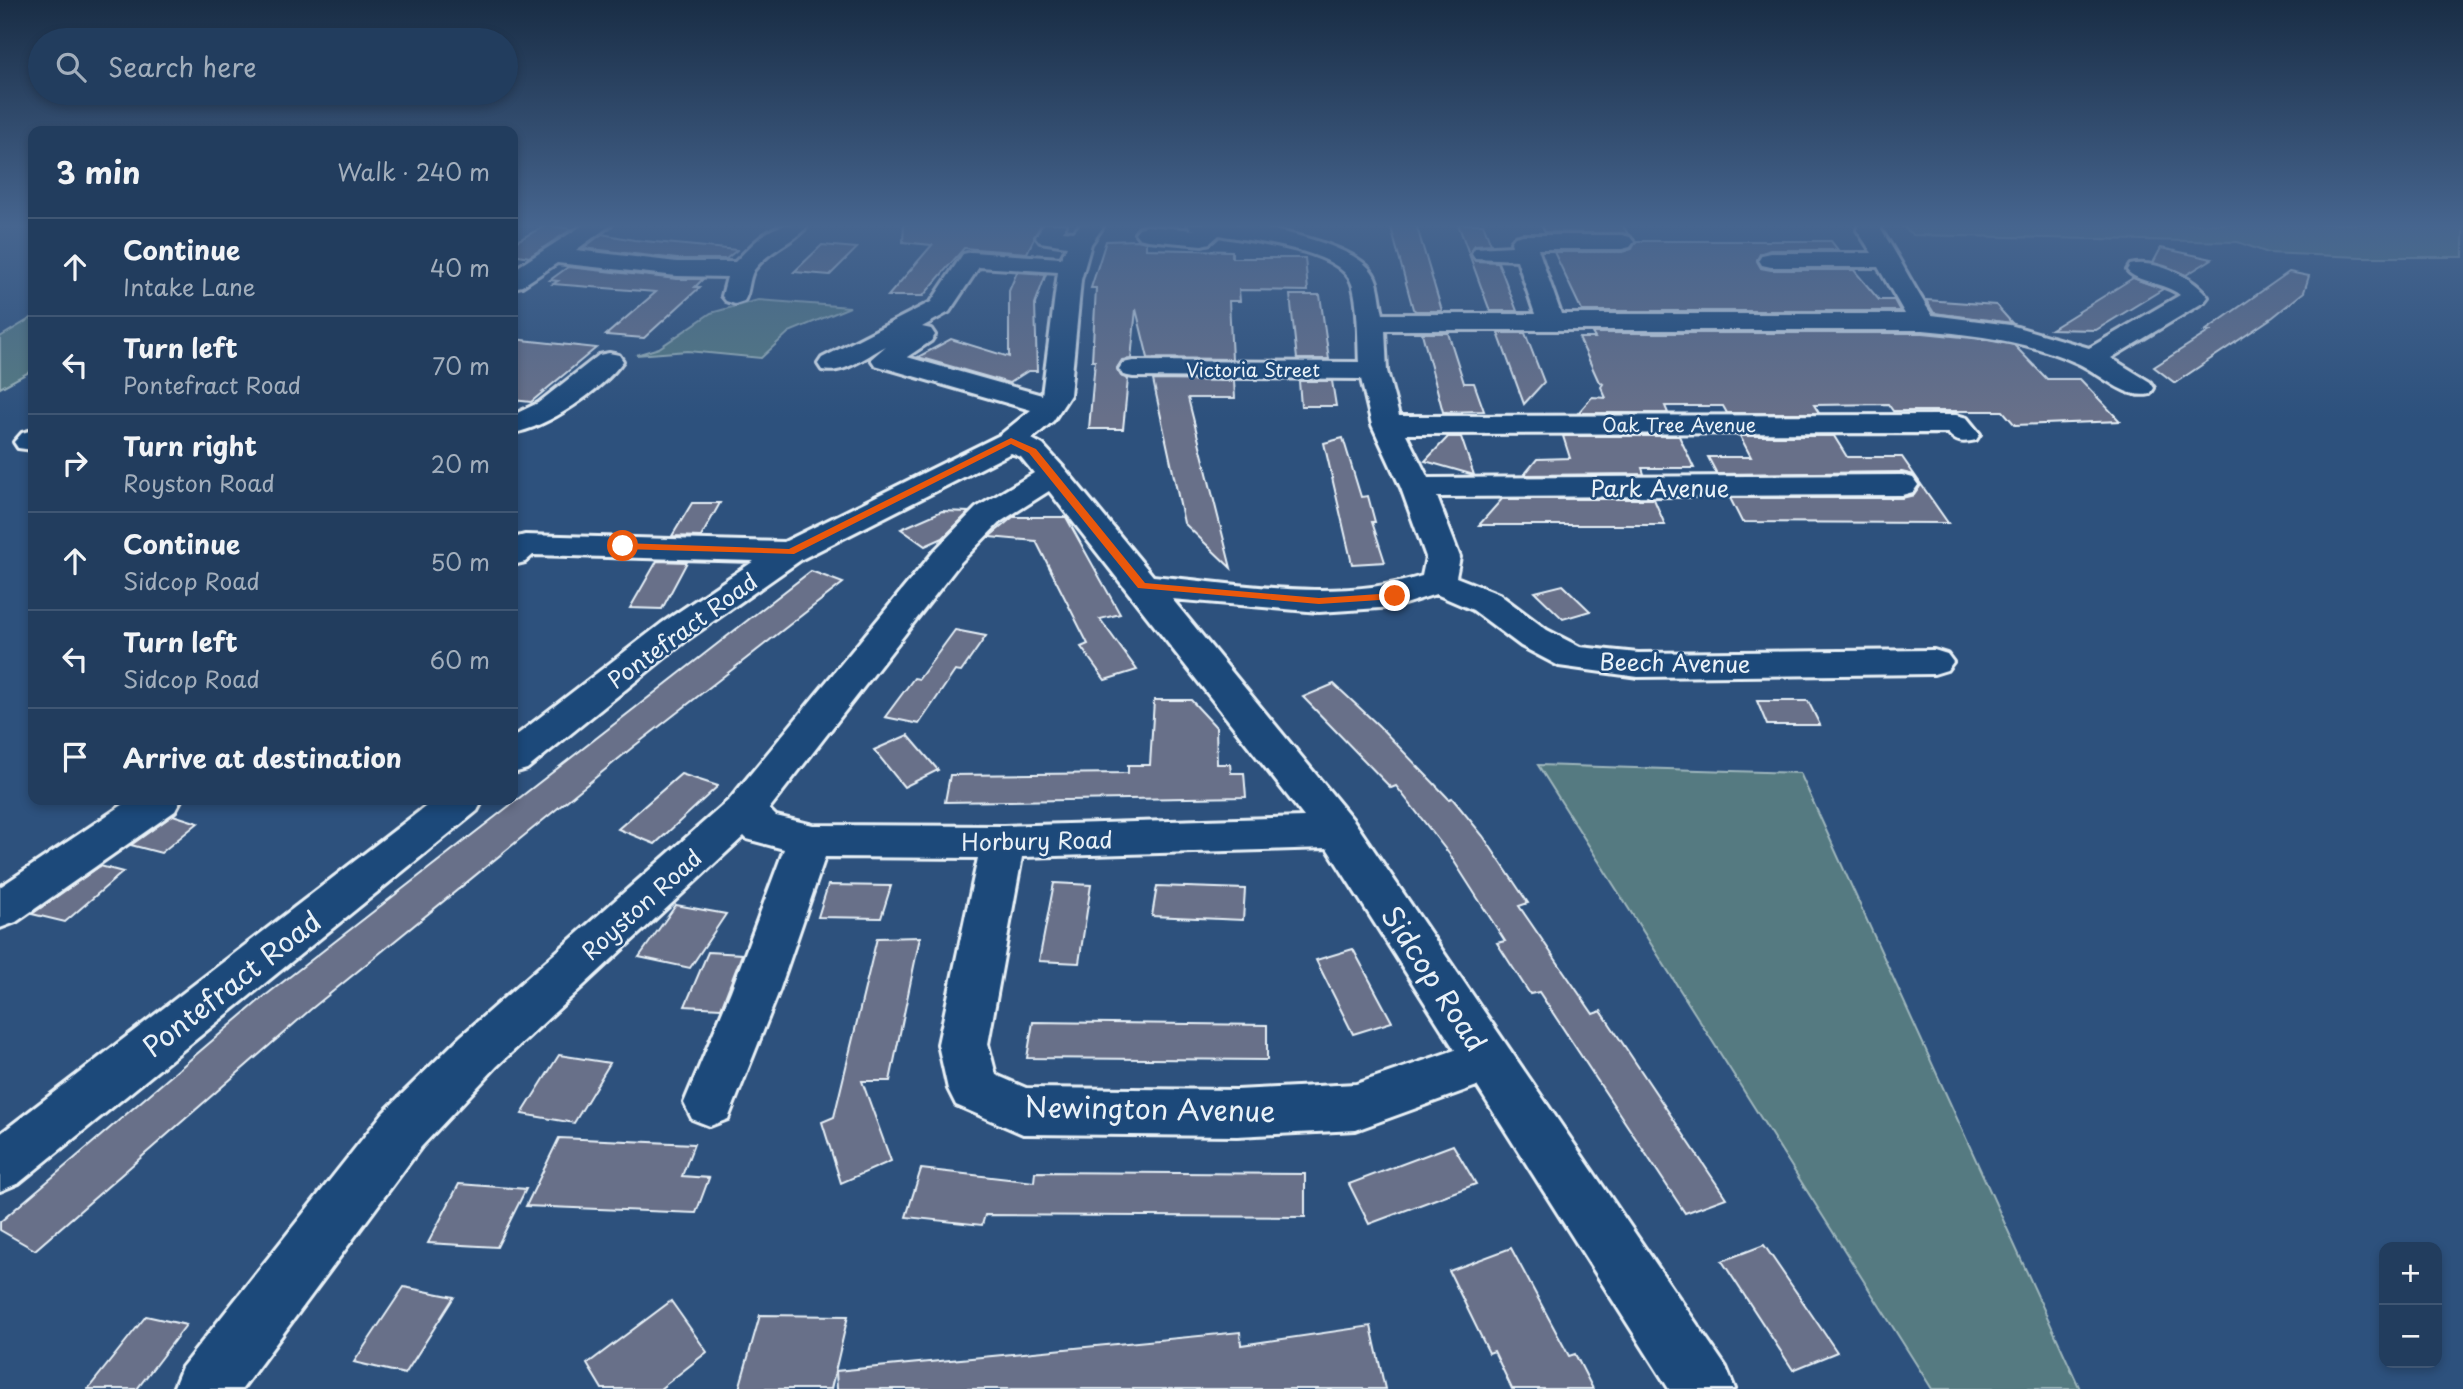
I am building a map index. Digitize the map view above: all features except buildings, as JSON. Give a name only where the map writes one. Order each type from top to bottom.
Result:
[{"type":"street","points":[[735,297],[737,289]]},
{"type":"street","points":[[832,364],[940,307],[952,289]]},
{"type":"street","points":[[949,321],[908,342],[885,359],[1048,406],[1055,397],[1068,289]]},
{"type":"street","points":[[1142,586],[1319,601],[1395,596],[1438,582],[1443,557],[1417,488],[1387,425],[1373,370],[1371,322],[1365,289]]},
{"type":"street","points":[[1540,289],[1551,321]]},
{"type":"street","points":[[1902,289],[1923,322]]},
{"type":"street","points":[[2093,357],[2195,297],[2190,289]]},
{"type":"street","points":[[1371,322],[1923,322],[2006,331],[2093,357],[2140,388]]},
{"type":"street","points":[[518,427],[570,393],[609,361]]},
{"type":"street","name":"Victoria Street","points":[[1133,369],[1373,370]]},
{"type":"street","name":"Pontefract Road","points":[[518,755],[675,631],[790,552],[1011,441],[1037,420],[1048,406]]},
{"type":"street","name":"Oak Tree Avenue","points":[[1387,425],[1956,424],[1965,434]]},
{"type":"street","points":[[1011,441],[1032,451],[1053,475]]},
{"type":"street","name":"Sidcop Road","points":[[1053,475],[1339,832],[1704,1389]]},
{"type":"street","name":"Royston Road","points":[[204,1389],[401,1130],[479,1051],[745,810],[948,556],[988,515],[1053,475]]},
{"type":"street","name":"Park Avenue","points":[[1417,488],[1902,485]]},
{"type":"street","points":[[518,551],[526,545],[790,552]]},
{"type":"street","name":"Beech Avenue","points":[[1438,582],[1486,602],[1534,638],[1572,658],[1638,665],[1934,662]]},
{"type":"street","points":[[0,910],[153,805]]},
{"type":"street","name":"Pontefract Road","points":[[0,1166],[456,805]]},
{"type":"street","name":"Horbury Road","points":[[745,810],[762,828],[809,840],[1003,842],[1339,832]]},
{"type":"street","points":[[710,1103],[755,991],[809,840]]},
{"type":"street","name":"Newington Avenue","points":[[1003,842],[963,1044],[974,1089],[1023,1111],[1237,1113],[1356,1107],[1489,1060]]},
{"type":"green space","points":[[758,300],[850,307],[789,332],[761,358],[688,351],[636,355],[659,348],[711,313]]},
{"type":"green space","points":[[28,320],[28,373],[0,388],[0,337]]},
{"type":"green space","points":[[1538,765],[1800,773],[2080,1389],[1932,1389]]},
{"type":"route","points":[[623,546],[790,552],[1011,441],[1032,451],[1142,586],[1319,601],[1395,596]]}]
